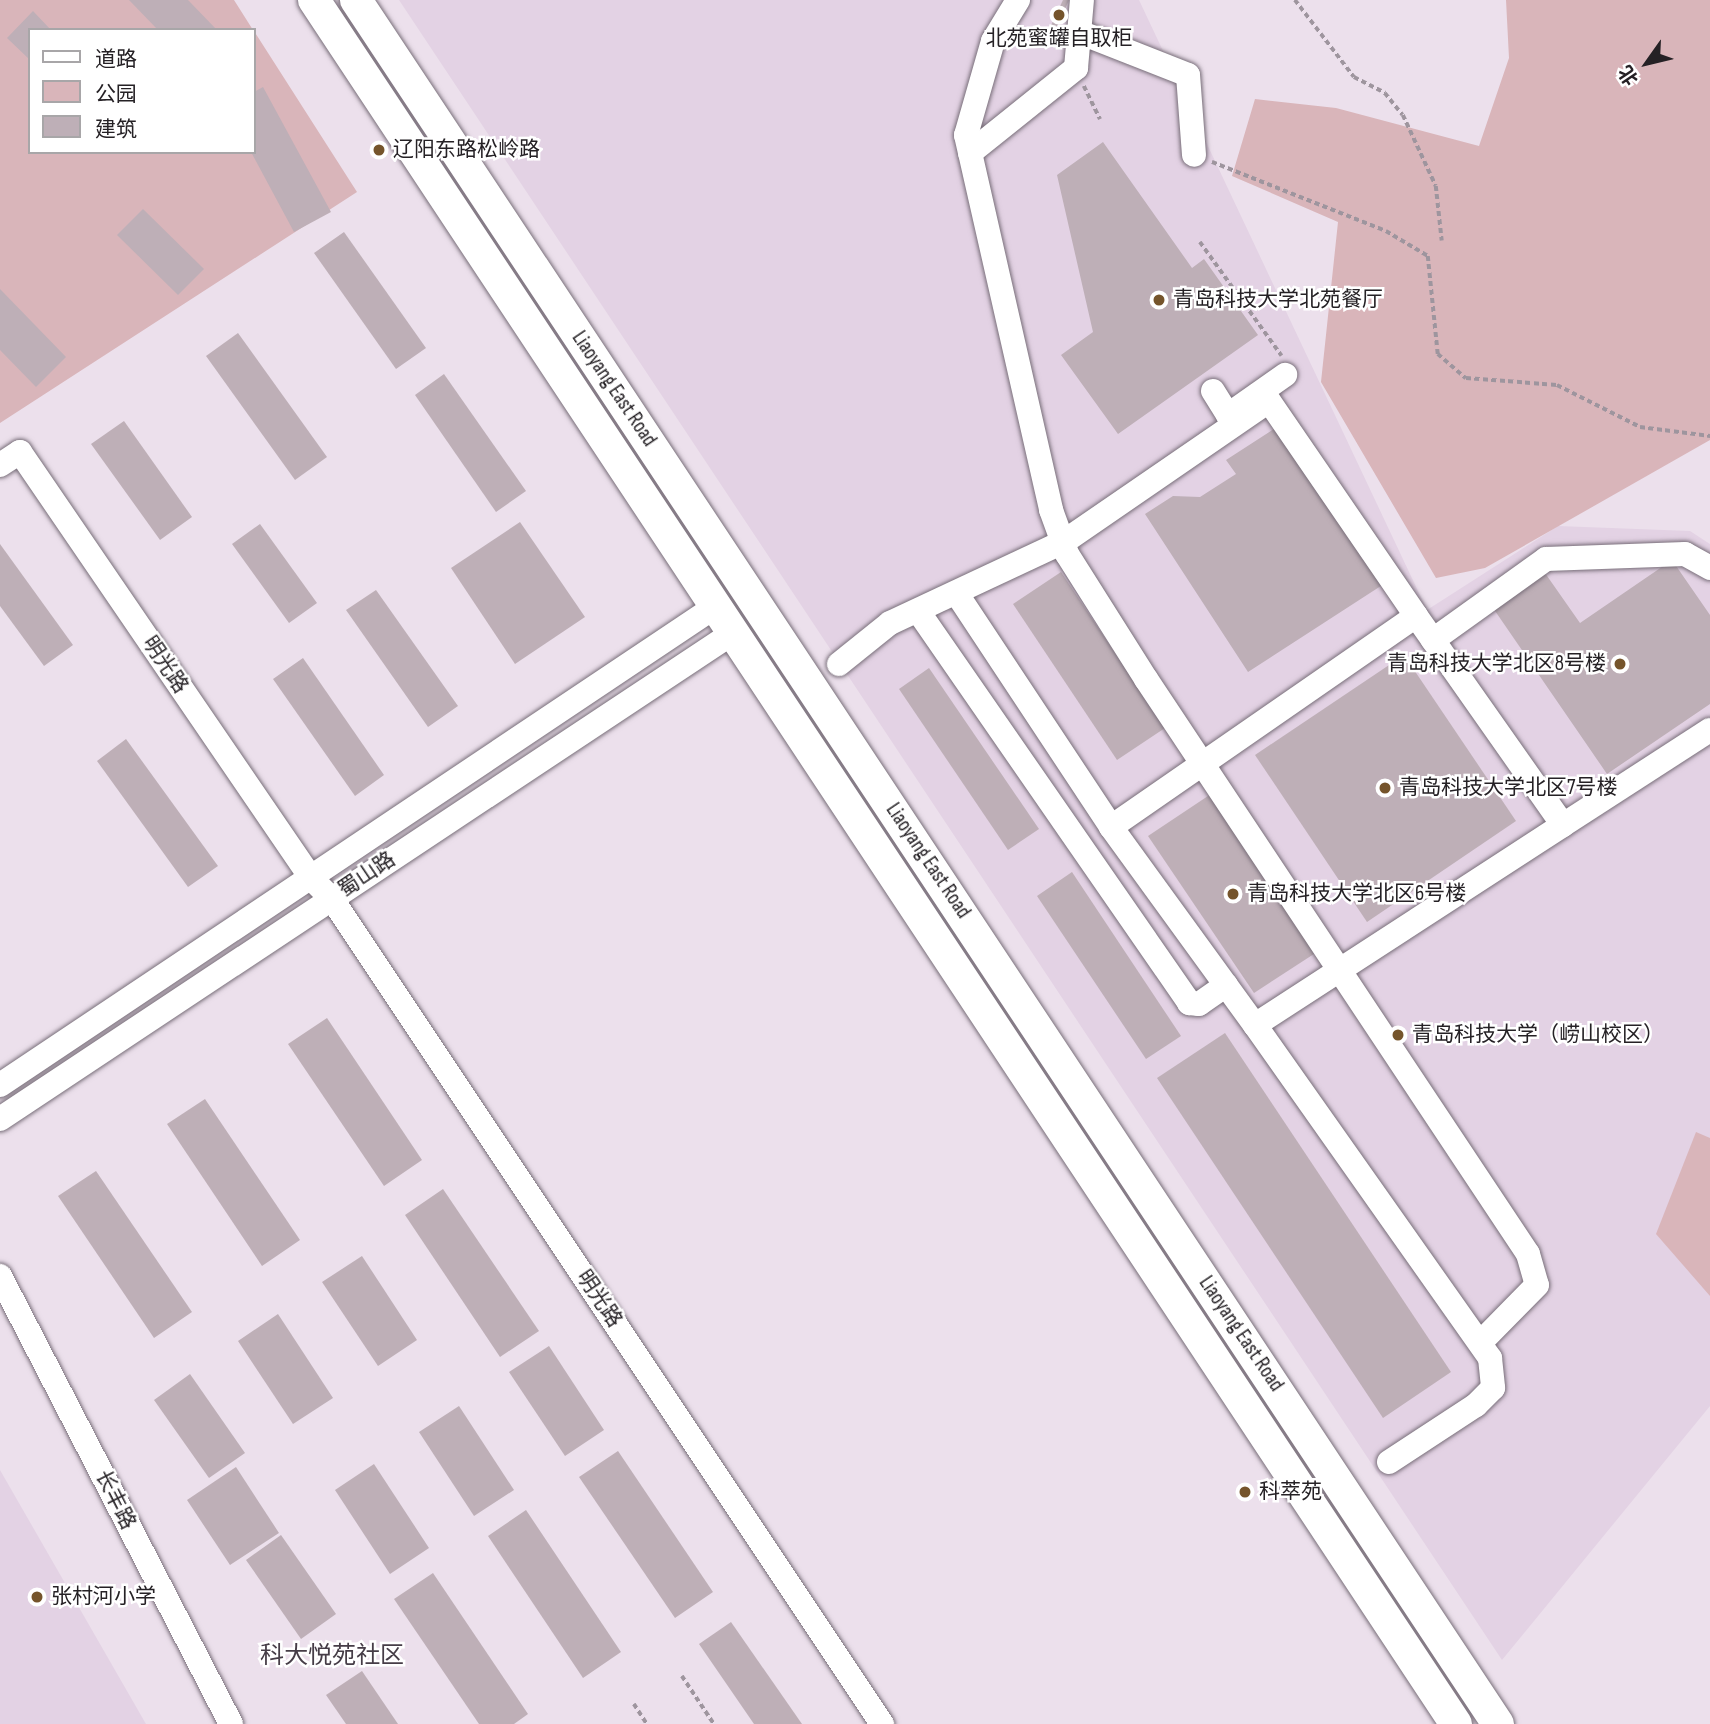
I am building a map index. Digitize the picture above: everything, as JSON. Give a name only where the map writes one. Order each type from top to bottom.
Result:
[{"type":"main road","name":"Liaoyang East Road","points":[[314,0],[716,606],[1473,1719]]},
{"type":"main road","name":"Liaoyang East Road","points":[[356,0],[1473,1719]]},
{"type":"street","points":[[1018,0],[973,93],[970,153],[1051,510],[1065,541],[1067,554],[1539,1275],[1529,1300],[1482,1341]]},
{"type":"street","points":[[970,153],[1076,68],[1082,0]]},
{"type":"street","points":[[1079,32],[1188,75],[1194,155]]},
{"type":"street","points":[[1213,391],[1228,415],[1285,375]]},
{"type":"street","points":[[839,664],[890,623],[957,594],[1065,541],[1269,401],[1416,617],[1563,825]]},
{"type":"street","name":"明光路","points":[[10,458],[311,878],[882,1724]]},
{"type":"street","points":[[1433,640],[1546,559],[1685,554],[1710,568]]},
{"type":"street","points":[[957,594],[1111,828],[1482,1341],[1493,1388],[1389,1462]]},
{"type":"street","name":"蜀山路","points":[[0,1085],[716,606]]},
{"type":"street","points":[[918,611],[1189,1003],[1199,1004],[1226,985]]},
{"type":"street","points":[[1111,828],[1416,617]]},
{"type":"street","name":"蜀山路","points":[[0,1119],[734,632]]},
{"type":"street","points":[[1255,1025],[1710,730]]},
{"type":"street","name":"明光路","points":[[327,902],[865,1724]]},
{"type":"street","name":"长丰路","points":[[0,1276],[231,1724]]},
{"type":"path","points":[[1295,0],[1354,78],[1385,93],[1403,115],[1437,186],[1442,242]]},
{"type":"path","points":[[1076,68],[1100,119]]},
{"type":"path","points":[[1194,155],[1386,231],[1428,256],[1438,354],[1466,378],[1557,385],[1640,427],[1710,436]]},
{"type":"path","points":[[1200,242],[1284,359],[1285,375]]},
{"type":"path","points":[[682,1676],[714,1724]]},
{"type":"path","points":[[634,1704],[647,1724]]},
{"type":"shaded area","name":"青岛科技大学（崂山校区）","points":[[399,0],[1139,0],[1427,610],[1558,526],[1690,531],[1710,544],[1710,1406],[1502,1660]]},
{"type":"shaded area","name":"张村河小学","points":[[0,1470],[146,1724],[0,1724]]},
{"type":"green space","points":[[0,0],[234,0],[252,28],[28,28],[28,154],[256,154],[256,34],[357,192],[0,423]]},
{"type":"green space","points":[[1506,0],[1710,0],[1710,440],[1485,568],[1436,578],[1321,382],[1338,222],[1232,176],[1255,99],[1336,108],[1479,146],[1509,58]]},
{"type":"green space","points":[[1696,1132],[1710,1138],[1710,1296],[1656,1234]]},
{"type":"building","points":[[129,0],[188,0],[215,28],[156,28]]},
{"type":"building","name":"北苑蜜罐自取柜","points":[[1063,0],[1069,0],[1052,38],[1047,34]]},
{"type":"building","points":[[33,11],[49,28],[28,28],[28,58],[7,38]]},
{"type":"building","points":[[263,87],[331,212],[294,232],[252,154],[256,154],[256,91]]},
{"type":"building","name":"青岛科技大学北苑餐厅","points":[[1103,142],[1192,268],[1204,259],[1258,335],[1118,434],[1061,355],[1093,332],[1057,175]]},
{"type":"building","points":[[143,209],[204,269],[178,295],[117,235]]},
{"type":"building","points":[[344,232],[426,348],[396,369],[314,253]]},
{"type":"building","points":[[0,289],[66,357],[36,387],[0,350]]},
{"type":"building","points":[[238,333],[327,457],[295,480],[206,356]]},
{"type":"building","points":[[444,374],[526,491],[496,512],[415,395]]},
{"type":"building","points":[[124,421],[192,517],[160,540],[91,444]]},
{"type":"building","points":[[1283,423],[1387,582],[1248,672],[1145,514],[1173,496],[1200,497],[1236,474],[1226,460]]},
{"type":"building","points":[[520,522],[585,617],[515,664],[451,568]]},
{"type":"building","points":[[260,524],[317,603],[289,623],[232,544]]},
{"type":"building","points":[[0,544],[73,645],[44,666],[0,606]]},
{"type":"building","name":"青岛科技大学北区8号楼","points":[[1672,560],[1710,615],[1710,704],[1607,774],[1493,608],[1545,573],[1580,623]]},
{"type":"building","points":[[1061,572],[1165,728],[1117,760],[1013,604]]},
{"type":"building","points":[[376,590],[458,706],[428,727],[346,610]]},
{"type":"building","name":"青岛科技大学北区7号楼","points":[[1404,655],[1516,821],[1367,922],[1255,755]]},
{"type":"building","points":[[303,658],[384,775],[355,796],[273,679]]},
{"type":"building","points":[[929,668],[1039,829],[1008,850],[899,689]]},
{"type":"building","points":[[126,739],[218,866],[188,887],[97,761]]},
{"type":"building","name":"青岛科技大学北区6号楼","points":[[1211,794],[1317,952],[1254,993],[1148,836]]},
{"type":"building","points":[[1072,872],[1181,1036],[1146,1059],[1037,896]]},
{"type":"building","points":[[327,1018],[422,1160],[384,1186],[288,1044]]},
{"type":"building","points":[[1225,1033],[1451,1372],[1383,1418],[1157,1078]]},
{"type":"building","points":[[205,1099],[300,1240],[262,1266],[167,1124]]},
{"type":"building","points":[[96,1171],[192,1312],[154,1338],[58,1196]]},
{"type":"building","points":[[443,1189],[539,1331],[500,1357],[405,1215]]},
{"type":"building","points":[[362,1256],[417,1340],[378,1366],[322,1282]]},
{"type":"building","points":[[278,1314],[333,1398],[293,1424],[238,1341]]},
{"type":"building","points":[[549,1346],[604,1430],[565,1456],[509,1372]]},
{"type":"building","points":[[190,1374],[245,1453],[209,1478],[154,1400]]},
{"type":"building","points":[[459,1406],[514,1490],[474,1516],[419,1432]]},
{"type":"building","points":[[618,1451],[713,1592],[675,1618],[579,1477]]},
{"type":"building","points":[[374,1464],[429,1548],[390,1574],[335,1490]]},
{"type":"building","points":[[236,1467],[279,1533],[230,1565],[187,1500]]},
{"type":"building","points":[[526,1510],[621,1652],[583,1678],[488,1536]]},
{"type":"building","points":[[281,1535],[336,1614],[301,1639],[246,1560]]},
{"type":"building","points":[[433,1573],[528,1714],[514,1724],[479,1724],[394,1599]]},
{"type":"building","points":[[731,1622],[802,1724],[754,1724],[699,1644]]},
{"type":"building","points":[[362,1671],[398,1724],[346,1724],[326,1695]]},
{"type":"place","name":"北苑蜜罐自取柜","points":[[1059,15]]},
{"type":"place","name":"辽阳东路松岭路","points":[[379,150]]},
{"type":"place","name":"青岛科技大学北苑餐厅","points":[[1159,300]]},
{"type":"place","name":"青岛科技大学北区8号楼","points":[[1620,664]]},
{"type":"place","name":"青岛科技大学北区7号楼","points":[[1385,788]]},
{"type":"place","name":"青岛科技大学北区6号楼","points":[[1233,894]]},
{"type":"place","name":"青岛科技大学（崂山校区）","points":[[1398,1035]]},
{"type":"place","name":"科萃苑","points":[[1245,1492]]},
{"type":"place","name":"张村河小学","points":[[37,1597]]},
{"type":"district","name":"科大悦苑社区","points":[[332,1656]]}]
